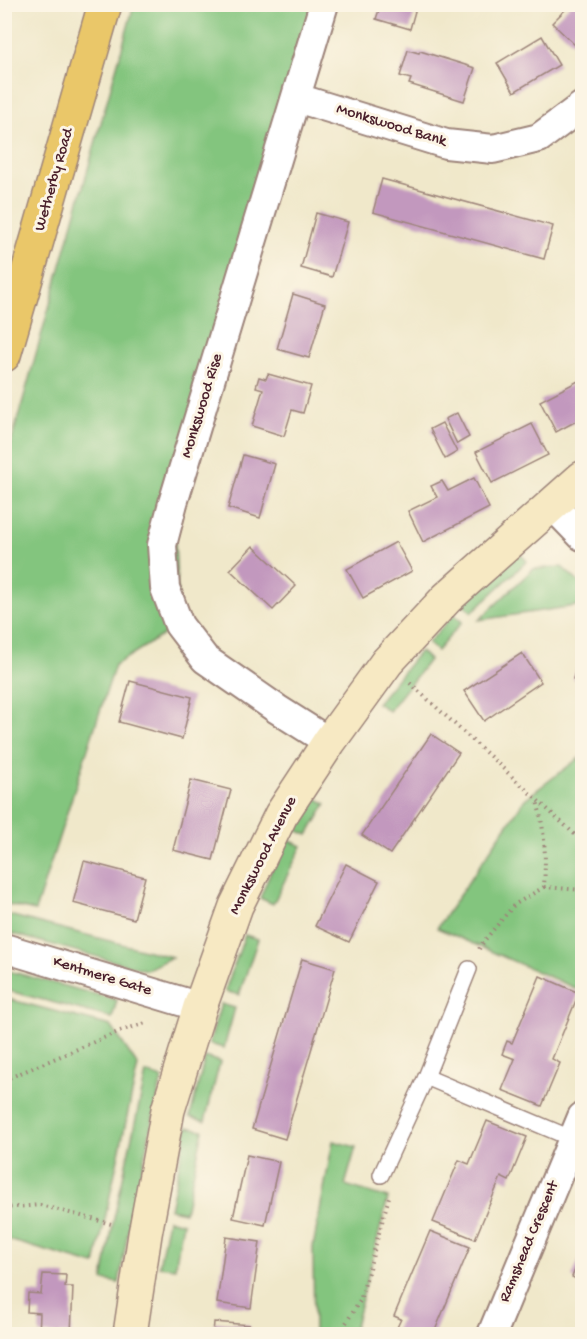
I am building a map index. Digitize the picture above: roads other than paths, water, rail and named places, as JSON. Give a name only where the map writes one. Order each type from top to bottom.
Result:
[{"type":"main road","name":"Wetherby Road","points":[[4,356],[105,4]]},
{"type":"street","name":"Monkswood Rise","points":[[324,4],[162,545],[165,588],[179,625],[206,659],[277,710],[329,742]]},
{"type":"street","name":"Monkswood Bank","points":[[297,98],[446,144],[493,149],[539,138],[582,106]]},
{"type":"street","name":"Monkswood Avenue","points":[[130,1335],[168,1110],[200,1007],[236,906],[281,815],[329,742],[387,662],[440,605],[582,478]]},
{"type":"street","points":[[552,505],[582,536]]},
{"type":"street","name":"Kentmere Gate","points":[[4,948],[200,1007]]},
{"type":"street","name":"Ramshead Crescent","points":[[492,1335],[578,1128]]},
{"type":"lane","points":[[381,1175],[426,1077],[469,969]]},
{"type":"lane","points":[[426,1077],[578,1128]]}]
